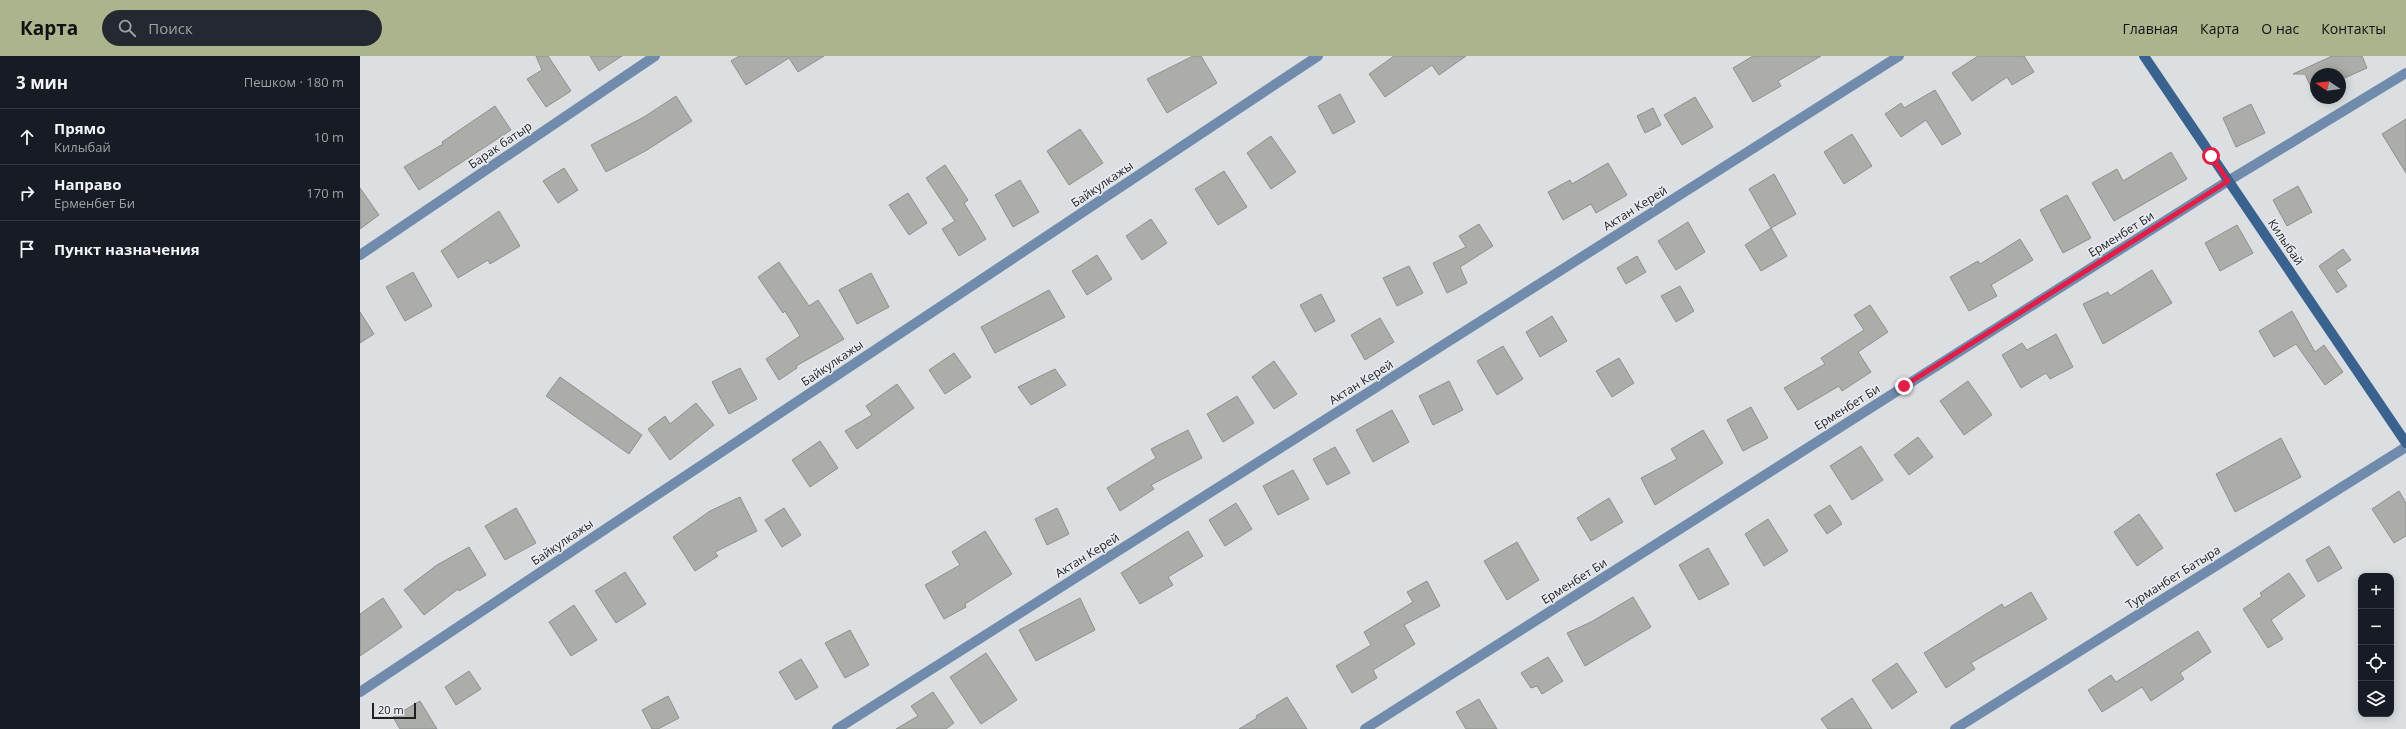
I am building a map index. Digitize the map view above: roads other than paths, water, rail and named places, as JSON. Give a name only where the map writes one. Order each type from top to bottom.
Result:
[{"type":"street","name":"Барак батыр","points":[[360,255],[655,56]]},
{"type":"street","name":"Байкулкажы","points":[[360,692],[1318,56]]},
{"type":"street","name":"Актан Керей","points":[[837,729],[1899,56]]},
{"type":"street","name":"Килыбай","points":[[2144,56],[2406,443]]},
{"type":"street","name":"Ерменбет Би","points":[[1365,729],[2228,181],[2406,73]]},
{"type":"street","name":"Турманбет Батыра","points":[[1954,729],[2406,448]]}]
